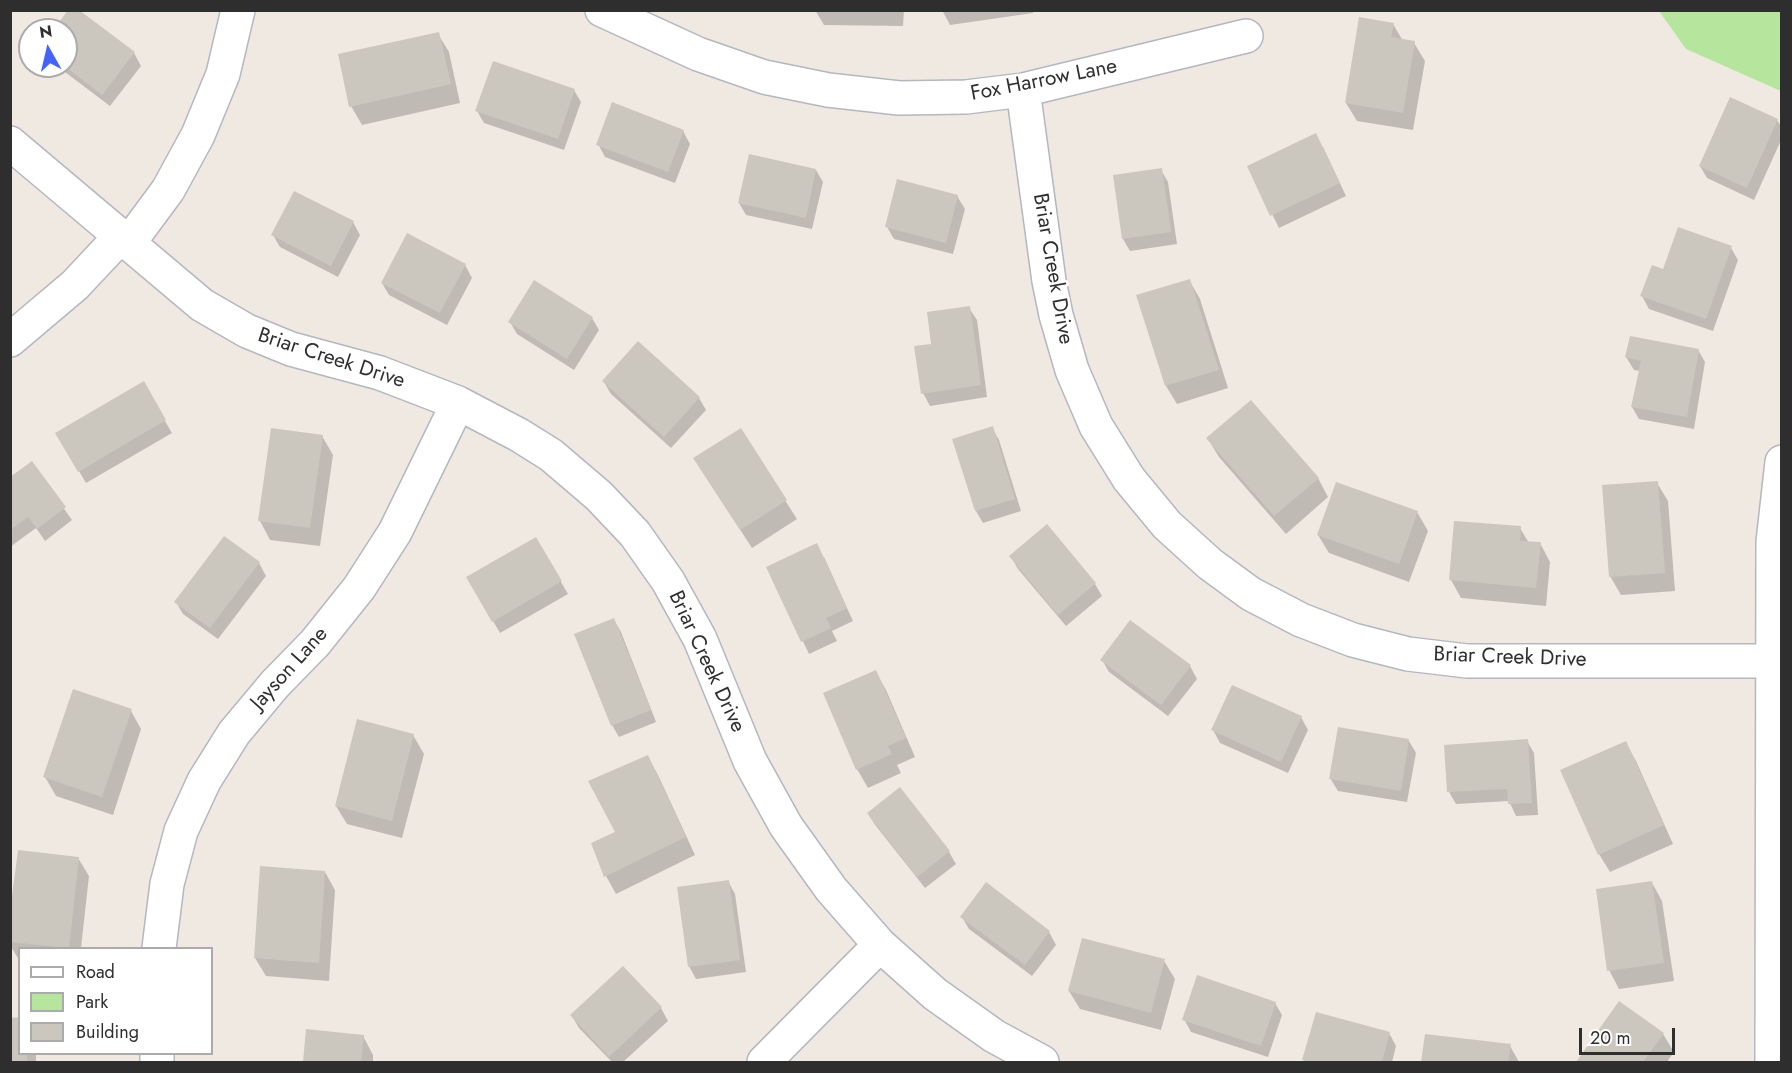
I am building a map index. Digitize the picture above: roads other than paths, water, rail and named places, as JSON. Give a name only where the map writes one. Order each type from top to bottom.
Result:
[{"type":"street","points":[[10,340],[124,241],[168,190],[198,135],[223,74],[238,10]]},
{"type":"street","name":"Fox Harrow Lane","points":[[602,10],[698,54],[764,77],[828,90],[899,98],[966,97],[1023,90],[1246,36]]},
{"type":"street","name":"Briar Creek Drive","points":[[1023,90],[1049,281],[1072,370],[1096,426],[1129,479],[1167,525],[1210,564],[1251,594],[1302,620],[1353,640],[1408,654],[1467,661],[1777,661]]},
{"type":"street","name":"Briar Creek Drive","points":[[10,143],[202,305],[247,331],[291,349],[380,373],[458,403],[519,435],[551,455],[599,496],[635,534],[668,581],[700,639],[750,761],[786,826],[831,889],[880,945],[935,994],[994,1036],[1042,1062]]},
{"type":"street","name":"Jayson Lane","points":[[159,947],[167,884],[181,831],[204,781],[234,733],[275,684],[315,643],[359,588],[395,532],[458,403]]},
{"type":"street","points":[[1772,1062],[1777,661],[1773,542],[1782,462]]},
{"type":"street","points":[[764,1062],[880,945]]}]
